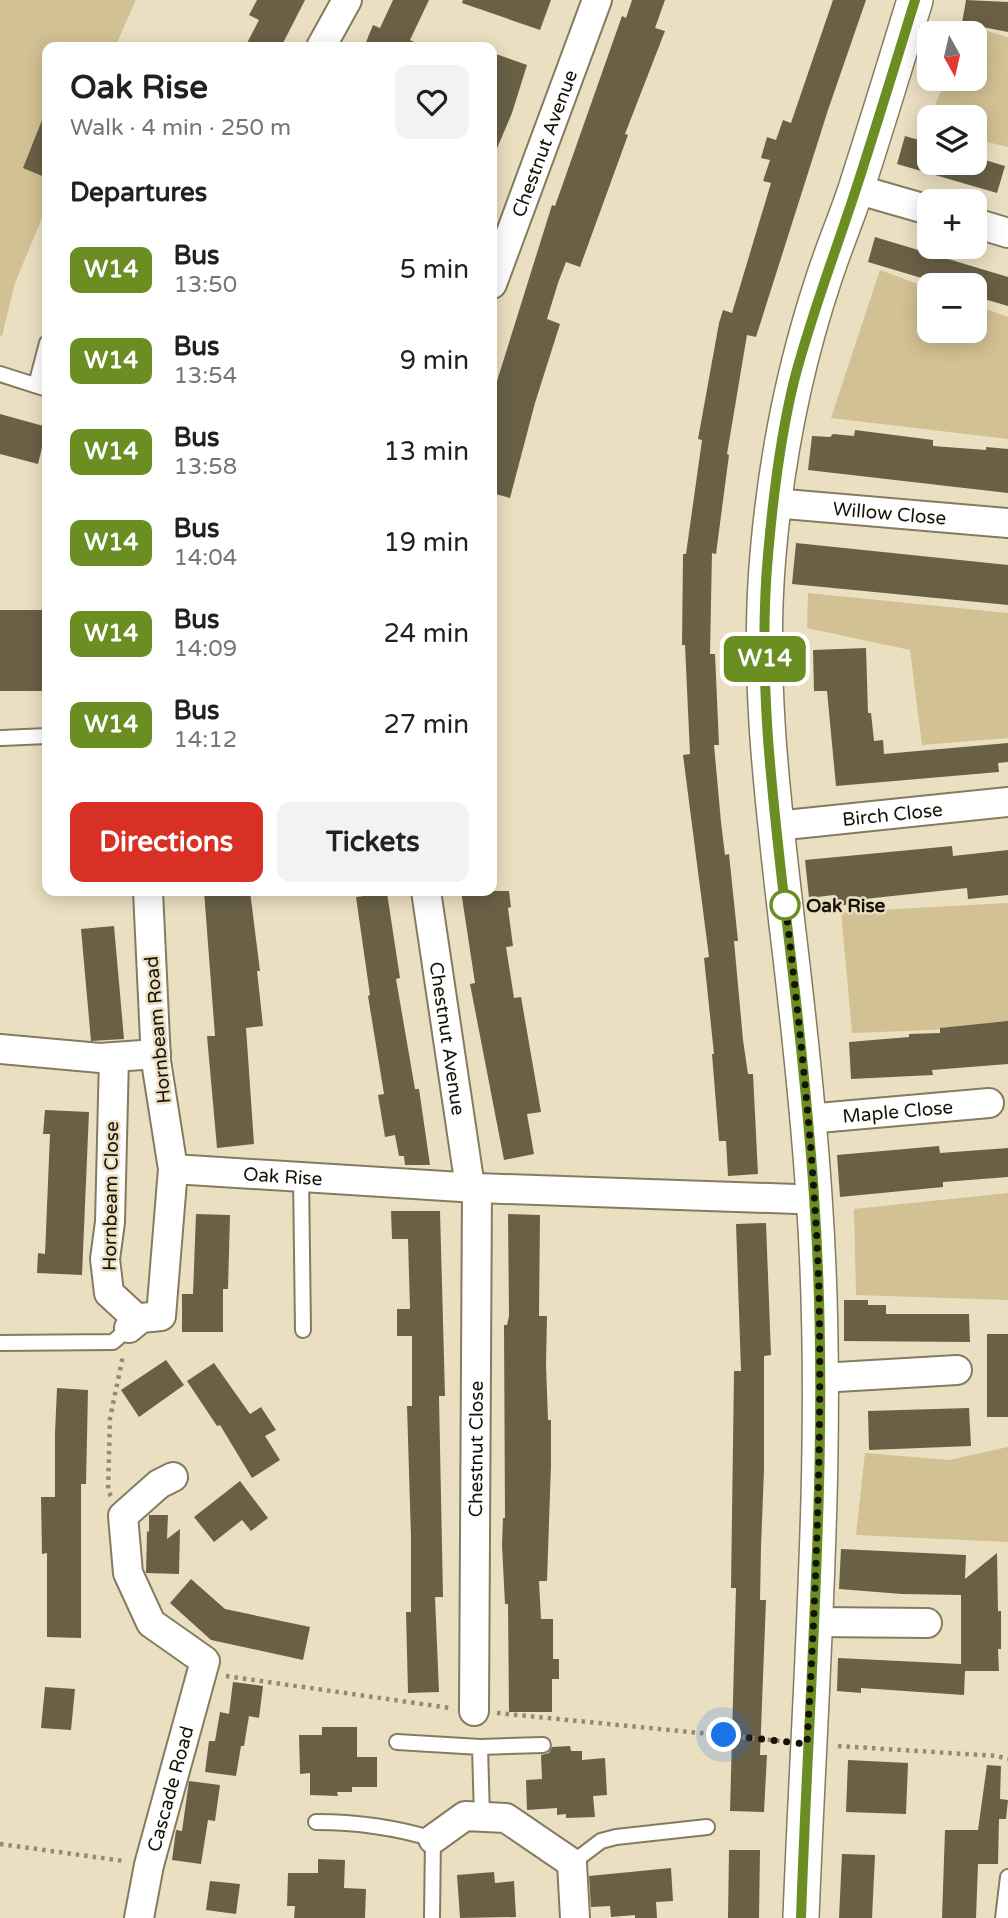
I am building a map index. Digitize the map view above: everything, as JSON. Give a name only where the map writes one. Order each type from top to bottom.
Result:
[{"type":"street","points":[[324,42],[347,0]]},
{"type":"street","name":"Chestnut Avenue","points":[[497,270],[597,0]]},
{"type":"street","points":[[801,1918],[814,1622],[820,1378],[814,1198],[776,826],[765,677],[765,602],[780,450],[794,384],[823,280],[856,189],[915,0]]},
{"type":"street","points":[[856,189],[917,207]]},
{"type":"street","points":[[987,227],[1008,233]]},
{"type":"street","name":"Willow Close","points":[[773,503],[1008,523]]},
{"type":"street","name":"Birch Close","points":[[776,826],[1008,802]]},
{"type":"street","name":"Hornbeam Road","points":[[148,896],[156,1054],[173,1169]]},
{"type":"street","name":"Chestnut Avenue","points":[[427,896],[474,1187]]},
{"type":"street","points":[[0,1049],[114,1057],[156,1054]]},
{"type":"street","name":"Hornbeam Close","points":[[114,1057],[110,1222],[105,1259],[109,1293],[135,1317],[135,1323]]},
{"type":"street","name":"Maple Close","points":[[807,1119],[989,1103]]},
{"type":"street","points":[[135,1323],[161,1316],[173,1169]]},
{"type":"street","name":"Oak Rise","points":[[173,1169],[474,1187],[814,1198]]},
{"type":"street","name":"Chestnut Close","points":[[474,1187],[474,1711]]},
{"type":"street","points":[[820,1378],[957,1370]]},
{"type":"street","points":[[173,1477],[159,1484],[123,1516],[128,1573],[151,1623],[204,1667]]},
{"type":"street","points":[[814,1622],[927,1623]]},
{"type":"street","name":"Cascade Road","points":[[139,1918],[149,1865],[204,1667]]},
{"type":"street","points":[[432,1839],[465,1816],[506,1818],[572,1863],[575,1918]]},
{"type":"lane","points":[[0,374],[42,387]]},
{"type":"lane","points":[[2,738],[42,736]]},
{"type":"lane","points":[[301,1175],[303,1330]]},
{"type":"lane","points":[[0,1343],[113,1342],[135,1323]]},
{"type":"lane","points":[[397,1742],[480,1747],[543,1745]]},
{"type":"lane","points":[[480,1747],[482,1817]]},
{"type":"lane","points":[[316,1822],[353,1822],[399,1828],[432,1839],[432,1918]]},
{"type":"lane","points":[[572,1863],[601,1841],[707,1827]]},
{"type":"lane","points":[[1003,1918],[1008,1877]]},
{"type":"path","points":[[123,1516],[107,1490],[110,1418],[135,1323]]},
{"type":"path","points":[[204,1667],[474,1711],[807,1744],[997,1756],[1008,1759]]},
{"type":"path","points":[[0,1843],[149,1865]]},
{"type":"shaded area","points":[[0,0],[136,0],[117,42],[42,42],[42,218],[15,283],[2,336]]},
{"type":"shaded area","points":[[987,31],[1008,37],[1008,147],[987,142],[987,105],[935,105],[941,91],[987,91]]},
{"type":"shaded area","points":[[880,270],[917,284],[917,343],[987,343],[987,309],[1008,317],[1008,439],[831,418]]},
{"type":"shaded area","points":[[808,593],[1008,613],[1008,738],[922,745],[910,650],[807,628]]},
{"type":"shaded area","points":[[1008,903],[1008,1027],[852,1033],[841,912]]},
{"type":"shaded area","points":[[1008,1193],[1008,1300],[856,1295],[854,1209]]},
{"type":"shaded area","points":[[1008,1447],[1008,1542],[856,1535],[865,1453],[949,1460]]},
{"type":"building","points":[[257,0],[305,0],[284,42],[248,42],[259,20],[249,15]]},
{"type":"building","points":[[393,0],[429,0],[410,40],[414,42],[366,42],[373,25],[380,28]]},
{"type":"building","points":[[463,0],[551,0],[540,30],[462,3]]},
{"type":"building","points":[[632,0],[665,0],[655,28],[665,31],[625,134],[628,135],[580,267],[566,262],[558,283],[547,319],[560,324],[535,403],[510,498],[497,494],[497,381],[552,205],[555,206],[622,16],[626,18]]},
{"type":"building","points":[[833,0],[866,0],[756,337],[747,335],[727,454],[716,554],[712,553],[710,654],[715,654],[719,745],[714,745],[725,855],[729,854],[738,941],[734,941],[743,1040],[748,1074],[753,1074],[758,1174],[728,1176],[726,1141],[719,1141],[714,1054],[704,958],[709,957],[683,755],[690,754],[685,645],[682,645],[683,554],[686,554],[702,440],[698,439],[719,323],[723,310],[732,313],[771,183],[763,181],[770,160],[761,158],[767,137],[776,140],[783,120],[791,123]]},
{"type":"building","points":[[966,0],[1008,2],[1008,32],[987,28],[987,21],[962,21]]},
{"type":"building","points":[[497,54],[527,65],[512,113],[497,148]]},
{"type":"building","points":[[42,120],[42,176],[23,168]]},
{"type":"building","points":[[905,136],[917,140],[917,170],[897,164]]},
{"type":"building","points":[[987,161],[1005,166],[997,193],[935,175],[987,175]]},
{"type":"building","points":[[875,237],[917,250],[917,259],[948,259],[1008,277],[1008,306],[987,300],[987,273],[917,273],[917,277],[868,262]]},
{"type":"building","points":[[0,414],[42,426],[42,448],[38,464],[0,454]]},
{"type":"building","points":[[855,430],[933,440],[933,446],[1008,449],[1008,493],[808,470],[812,436],[854,436]]},
{"type":"building","points":[[796,543],[1008,565],[1008,605],[792,584]]},
{"type":"building","points":[[0,610],[42,610],[42,691],[0,691]]},
{"type":"building","points":[[866,648],[868,713],[871,713],[874,741],[883,740],[884,754],[1008,743],[1008,762],[998,763],[999,772],[836,786],[827,691],[814,691],[813,650]]},
{"type":"building","points":[[952,846],[953,856],[1008,850],[1008,895],[968,899],[967,888],[855,900],[855,904],[835,906],[834,895],[809,898],[805,860]]},
{"type":"building","points":[[497,891],[509,891],[511,907],[508,908],[513,946],[506,947],[514,998],[521,997],[541,1112],[527,1114],[534,1154],[504,1160],[470,984],[475,983],[462,896],[497,896]]},
{"type":"building","points":[[204,896],[251,896],[260,971],[257,971],[263,1026],[246,1028],[254,1144],[217,1148],[207,1036],[215,1036]]},
{"type":"building","points":[[387,896],[400,978],[396,979],[415,1089],[419,1089],[430,1165],[405,1165],[404,1156],[399,1156],[395,1135],[385,1137],[378,1095],[384,1094],[356,897]]},
{"type":"building","points":[[114,926],[124,1039],[91,1041],[81,929]]},
{"type":"building","points":[[1008,1021],[1008,1064],[932,1070],[933,1075],[851,1079],[849,1042],[940,1033],[940,1028]]},
{"type":"building","points":[[45,1110],[89,1112],[82,1275],[37,1273],[38,1253],[45,1254],[50,1134],[43,1134]]},
{"type":"building","points":[[939,1146],[940,1153],[1008,1148],[1008,1177],[943,1182],[943,1187],[840,1197],[837,1155]]},
{"type":"building","points":[[391,1211],[440,1211],[445,1396],[439,1396],[443,1597],[435,1597],[439,1692],[408,1693],[406,1612],[411,1612],[411,1537],[407,1406],[412,1406],[412,1336],[397,1336],[397,1309],[410,1309],[408,1239],[392,1239]]},
{"type":"building","points":[[196,1214],[230,1215],[228,1289],[223,1289],[223,1332],[182,1332],[182,1294],[193,1294]]},
{"type":"building","points":[[508,1214],[540,1215],[539,1316],[547,1316],[546,1364],[548,1420],[551,1420],[551,1464],[547,1581],[539,1581],[541,1619],[553,1619],[553,1659],[559,1659],[559,1679],[552,1679],[552,1712],[509,1712],[508,1604],[505,1604],[502,1545],[505,1518],[504,1325],[507,1325],[509,1316]]},
{"type":"building","points":[[766,1223],[771,1355],[764,1356],[760,1600],[766,1600],[760,1755],[767,1755],[764,1812],[730,1811],[736,1588],[731,1588],[734,1371],[741,1371],[736,1224]]},
{"type":"building","points":[[844,1300],[868,1300],[868,1305],[886,1305],[886,1314],[969,1314],[970,1342],[844,1341]]},
{"type":"building","points":[[987,1334],[1008,1334],[1008,1417],[987,1417]]},
{"type":"building","points":[[166,1360],[184,1385],[139,1417],[121,1390]]},
{"type":"building","points":[[214,1363],[250,1414],[261,1407],[276,1430],[265,1436],[280,1460],[252,1478],[220,1425],[217,1426],[187,1381]]},
{"type":"building","points":[[57,1388],[88,1390],[86,1484],[81,1484],[81,1638],[47,1637],[47,1553],[42,1554],[41,1497],[55,1497]]},
{"type":"building","points":[[969,1408],[971,1446],[869,1450],[868,1411]]},
{"type":"building","points":[[240,1481],[268,1518],[251,1531],[242,1520],[214,1542],[194,1517]]},
{"type":"building","points":[[149,1515],[168,1515],[167,1539],[180,1529],[179,1574],[146,1573]]},
{"type":"building","points":[[841,1549],[966,1555],[965,1579],[997,1553],[998,1611],[1001,1611],[999,1671],[965,1671],[964,1695],[861,1688],[861,1693],[837,1691],[838,1658],[961,1664],[961,1595],[839,1589]]},
{"type":"building","points":[[191,1579],[225,1609],[310,1627],[303,1660],[211,1640],[170,1603]]},
{"type":"building","points":[[233,1682],[263,1686],[259,1718],[249,1716],[236,1776],[205,1772],[209,1741],[215,1741],[220,1712],[229,1714]]},
{"type":"building","points":[[45,1687],[75,1689],[71,1730],[41,1728]]},
{"type":"building","points":[[322,1727],[357,1727],[357,1757],[377,1757],[377,1787],[352,1787],[352,1792],[337,1792],[338,1796],[310,1795],[310,1773],[300,1774],[299,1735],[322,1735]]},
{"type":"building","points":[[570,1746],[571,1751],[582,1751],[582,1760],[605,1758],[607,1795],[593,1796],[595,1817],[566,1818],[566,1814],[557,1815],[557,1808],[527,1810],[526,1780],[542,1779],[541,1755],[549,1753],[552,1747]]},
{"type":"building","points":[[848,1760],[908,1763],[906,1814],[846,1812]]},
{"type":"building","points":[[987,1765],[1001,1766],[1000,1799],[1008,1800],[1006,1819],[999,1819],[998,1864],[978,1864],[976,1918],[942,1918],[945,1830],[978,1830]]},
{"type":"building","points":[[189,1781],[220,1785],[215,1821],[208,1820],[201,1864],[172,1860],[176,1830],[182,1831]]},
{"type":"building","points":[[729,1850],[760,1850],[759,1918],[728,1918]]},
{"type":"building","points":[[842,1854],[875,1855],[872,1918],[839,1918]]},
{"type":"building","points":[[318,1859],[345,1860],[344,1888],[366,1889],[365,1918],[294,1918],[295,1906],[287,1906],[288,1873],[318,1873]]},
{"type":"building","points":[[671,1868],[673,1901],[656,1902],[657,1918],[635,1918],[635,1915],[611,1917],[610,1906],[591,1907],[589,1876]]},
{"type":"building","points":[[494,1872],[495,1883],[514,1881],[516,1917],[460,1918],[457,1875]]},
{"type":"building","points":[[210,1881],[240,1884],[236,1914],[206,1910]]},
{"type":"bus line","name":"W14","points":[[801,1918],[814,1622],[820,1378],[818,1290],[807,1119],[768,737],[765,602],[780,450],[794,384],[823,280],[856,189],[915,0]]},
{"type":"place","name":"Oak Rise","points":[[785,905]]},
{"type":"route","points":[[724,1735],[807,1744],[816,1568],[820,1378],[818,1290],[814,1198],[785,901],[785,905]]}]
